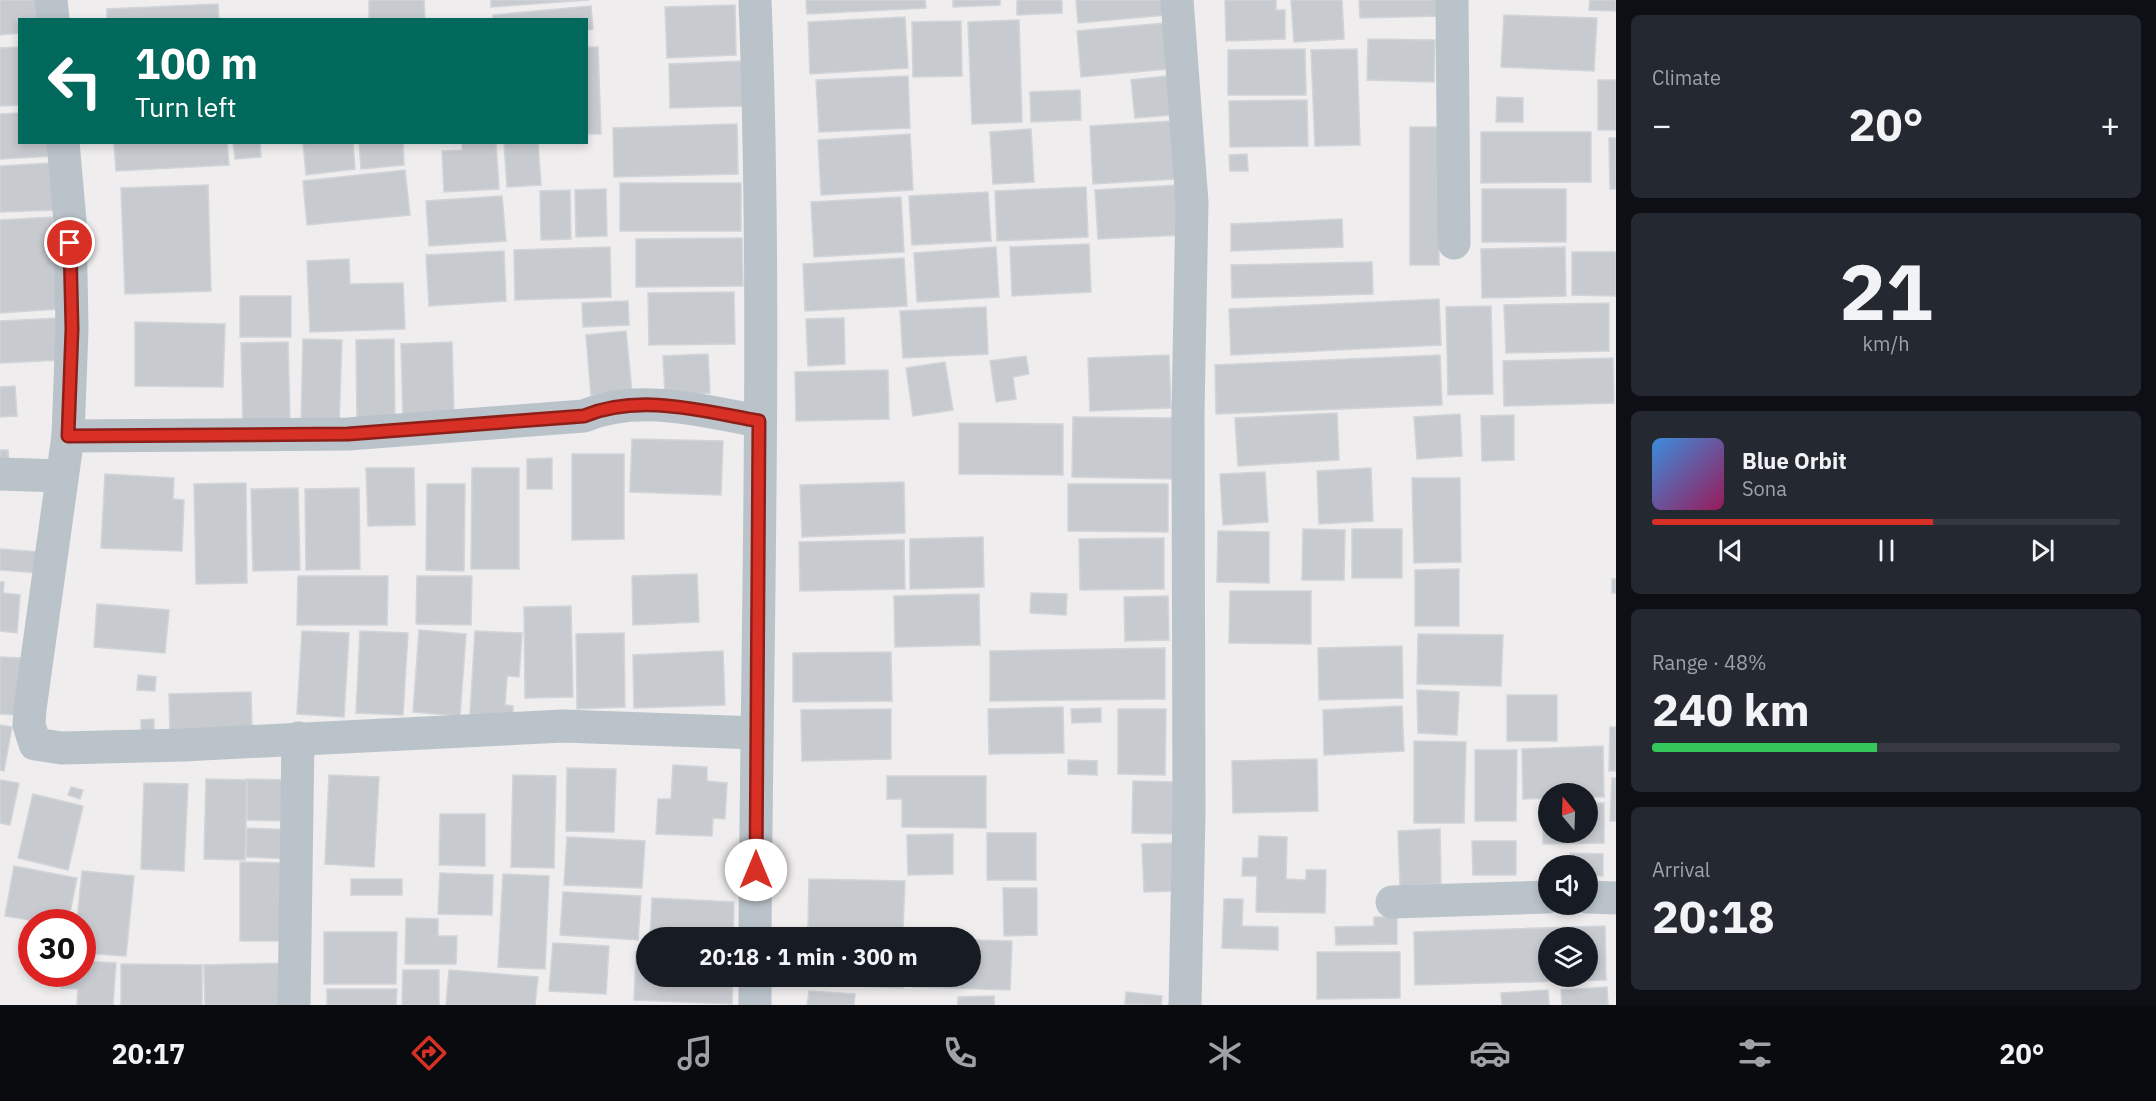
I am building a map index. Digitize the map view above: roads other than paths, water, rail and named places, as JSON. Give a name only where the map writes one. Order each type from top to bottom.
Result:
[{"type":"street","points":[[51,0],[52,18]]},
{"type":"street","points":[[755,0],[759,99],[755,927]]},
{"type":"street","points":[[1177,0],[1192,203],[1188,413],[1189,814],[1185,1005]]},
{"type":"street","points":[[1452,0],[1454,243]]},
{"type":"street","points":[[63,144],[70,221],[72,319],[68,436],[30,709],[29,725],[35,744],[62,748],[563,726],[757,734]]},
{"type":"street","points":[[68,436],[348,434],[584,416],[606,407],[629,405],[669,406],[759,421]]},
{"type":"street","points":[[0,474],[61,476]]},
{"type":"street","points":[[294,1005],[298,738]]},
{"type":"street","points":[[1392,902],[1538,897]]},
{"type":"street","points":[[1598,897],[1616,898]]},
{"type":"street","points":[[755,987],[755,1005]]}]
